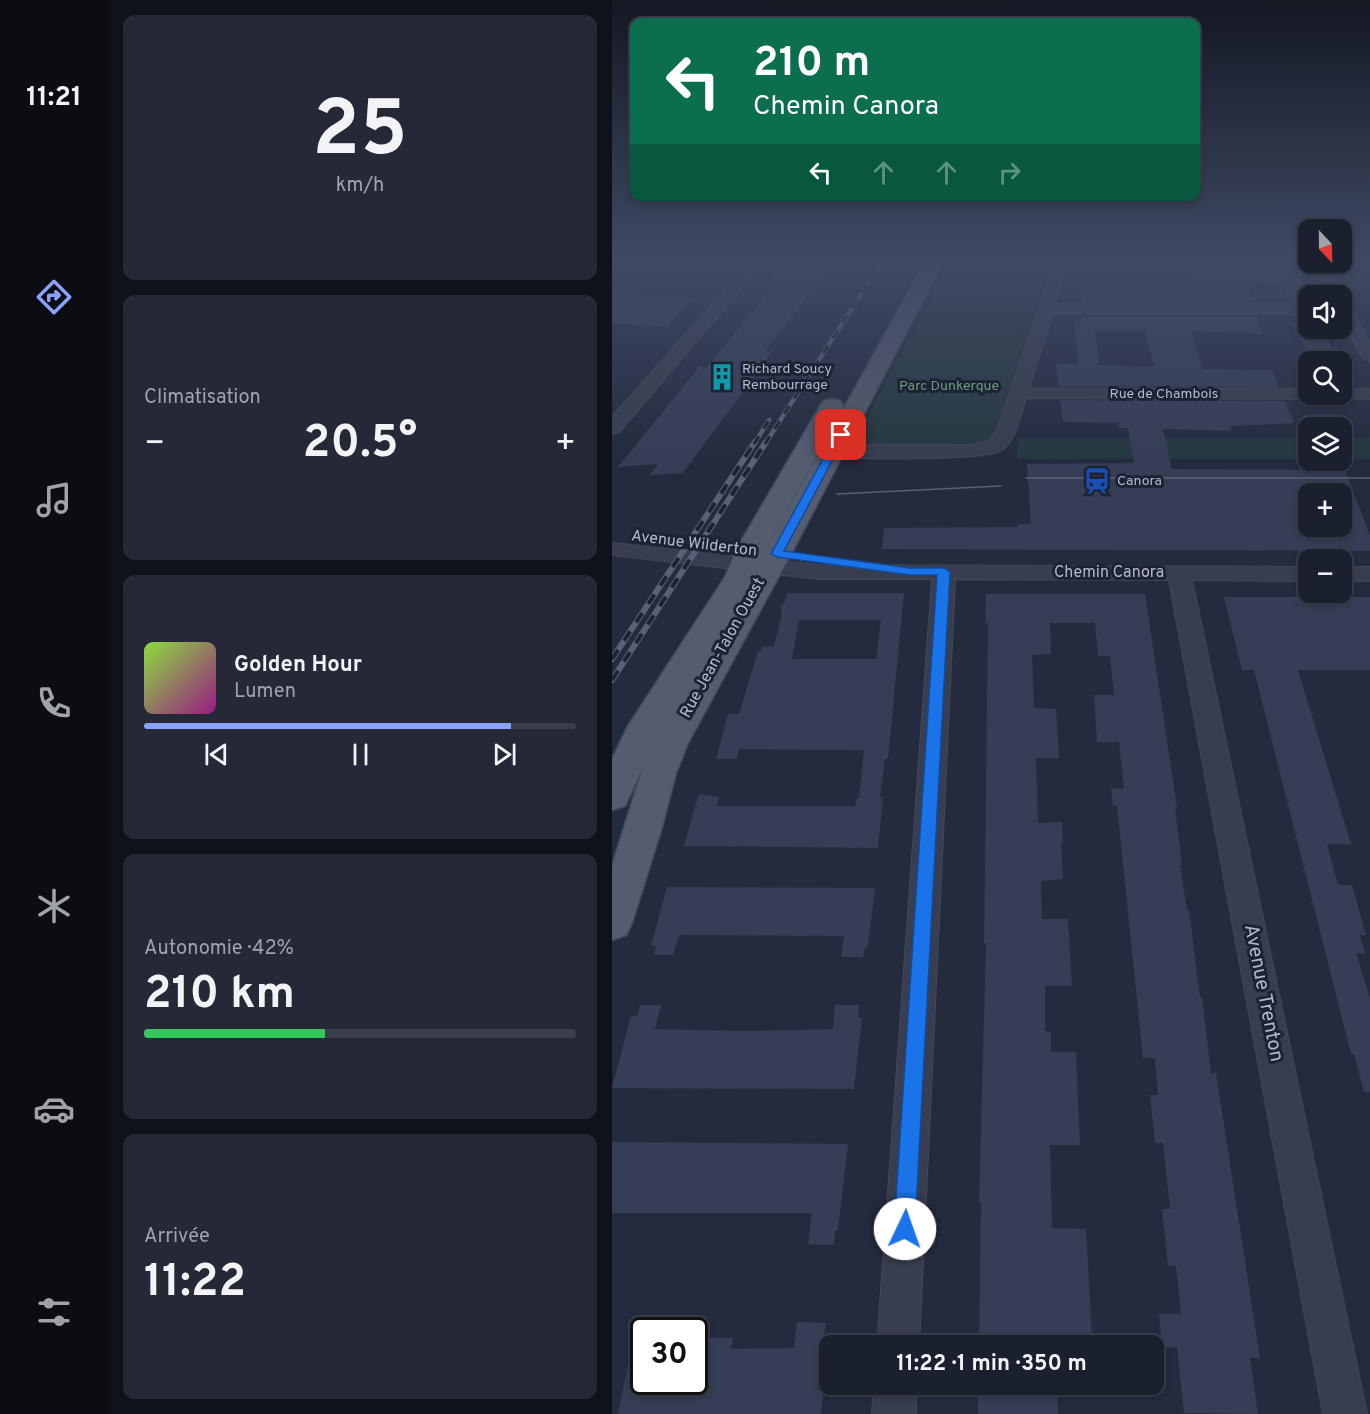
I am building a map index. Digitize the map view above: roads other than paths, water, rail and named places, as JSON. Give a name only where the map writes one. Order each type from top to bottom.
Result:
[{"type":"main road","name":"Rue Jean-Talon Ouest","points":[[820,451],[883,326]]},
{"type":"main road","name":"Rue Jean-Talon Ouest","points":[[612,923],[664,759],[685,714],[760,559],[820,451],[895,326]]},
{"type":"main road","name":"Rue Jean-Talon Ouest","points":[[612,796],[645,726],[706,632],[760,559]]},
{"type":"street","points":[[612,428],[701,326]]},
{"type":"street","points":[[820,451],[970,451],[993,447],[1004,436],[1042,326]]},
{"type":"street","points":[[1352,326],[1370,357]]},
{"type":"street","name":"Rue de Chambois","points":[[1019,393],[1298,394]]},
{"type":"street","points":[[1352,394],[1370,394]]},
{"type":"street","name":"Avenue Wilderton","points":[[612,534],[760,559]]},
{"type":"street","name":"Avenue Wilderton","points":[[612,549],[760,559]]},
{"type":"street","name":"Chemin Canora","points":[[760,559],[818,572],[1298,574]]},
{"type":"street","points":[[899,1335],[944,572]]},
{"type":"street","name":"Avenue Trenton","points":[[1179,573],[1345,1414]]},
{"type":"street","points":[[1352,574],[1370,574]]},
{"type":"street","points":[[894,1414],[895,1395]]},
{"type":"tram line","points":[[1026,478],[1370,478]]},
{"type":"tram line","points":[[837,494],[1001,486]]},
{"type":"railway","points":[[765,444],[841,326]]},
{"type":"railway","points":[[754,444],[769,420]]},
{"type":"railway","points":[[612,659],[755,442]]},
{"type":"railway","points":[[612,680],[766,442]]},
{"type":"place","name":"Richard Soucy Rembourrage","points":[[722,377]]},
{"type":"place","name":"Canora","points":[[1097,481]]},
{"type":"park label","name":"Parc Dunkerque","points":[[949,386]]}]
